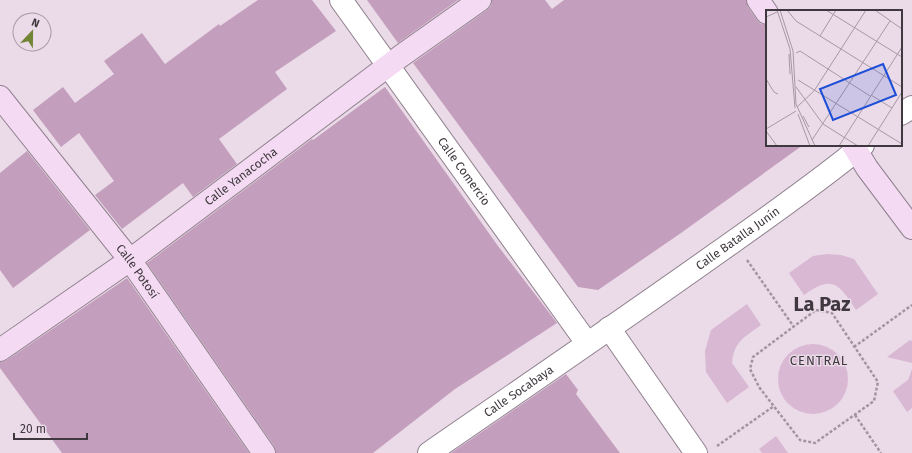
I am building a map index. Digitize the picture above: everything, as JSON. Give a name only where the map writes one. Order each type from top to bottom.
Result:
[{"type":"main road","name":"Calle Yanacocha","points":[[0,350],[130,260],[389,66],[480,0]]},
{"type":"main road","points":[[758,0],[766,12]]},
{"type":"main road","name":"Calle Potosí","points":[[0,97],[130,260],[264,453]]},
{"type":"main road","points":[[858,147],[867,168],[912,228]]},
{"type":"street","name":"Calle Comercio","points":[[341,0],[587,343]]},
{"type":"street","points":[[902,113],[912,106]]},
{"type":"street","name":"Calle Batalla Junín","points":[[609,328],[783,206],[858,147]]},
{"type":"street","name":"Calle Socabaya","points":[[429,453],[609,328]]},
{"type":"street","points":[[609,328],[696,453]]},
{"type":"path","points":[[756,273],[794,327]]},
{"type":"path","points":[[854,347],[912,305]]},
{"type":"path","points":[[816,310],[832,313],[878,382],[874,401],[815,443],[800,440],[760,387],[750,370],[752,357],[794,327],[816,310]]},
{"type":"path","points":[[731,437],[774,406]]},
{"type":"path","points":[[855,415],[881,453]]},
{"type":"shaded area","points":[[827,254],[841,255],[854,259],[878,294],[856,310],[840,288],[834,285],[822,285],[804,295],[789,273],[813,256]]},
{"type":"shaded area","points":[[747,304],[761,325],[741,340],[735,349],[732,363],[749,387],[727,403],[706,372],[705,351],[711,330]]},
{"type":"shaded area","points":[[910,340],[912,341],[912,363],[887,357]]},
{"type":"shaded area","points":[[813,344],[826,347],[838,354],[845,366],[848,379],[845,392],[838,404],[826,411],[813,414],[800,411],[788,404],[781,392],[778,379],[781,366],[788,354],[800,347]]},
{"type":"shaded area","points":[[912,369],[912,408],[907,412],[893,391],[908,380]]},
{"type":"shaded area","points":[[776,436],[788,453],[762,453],[759,449]]},
{"type":"building","points":[[258,0],[312,0],[336,31],[275,72],[287,89],[219,139],[237,164],[193,197],[183,183],[122,229],[95,195],[114,181],[79,133],[61,147],[33,110],[63,87],[75,103],[114,74],[104,61],[142,33],[165,64],[219,24],[220,26]]},
{"type":"building","points":[[367,0],[458,0],[398,43]]},
{"type":"building","points":[[492,0],[545,0],[552,9],[564,0],[746,0],[748,7],[757,20],[761,24],[766,25],[766,146],[802,146],[681,233],[598,290],[578,287],[413,63],[491,6]]},
{"type":"building","points":[[385,87],[498,246],[557,323],[455,389],[373,453],[276,453],[274,446],[147,263],[312,139],[313,140]]},
{"type":"building","points":[[27,151],[90,230],[13,288],[0,270],[0,173]]},
{"type":"building","points":[[127,278],[249,453],[62,453],[0,368],[0,362],[7,360]]},
{"type":"building","points":[[566,374],[578,390],[576,394],[620,453],[451,453]]},
{"type":"district","name":"La Paz","points":[[822,304]]},
{"type":"district","name":"CENTRAL","points":[[819,360]]}]
